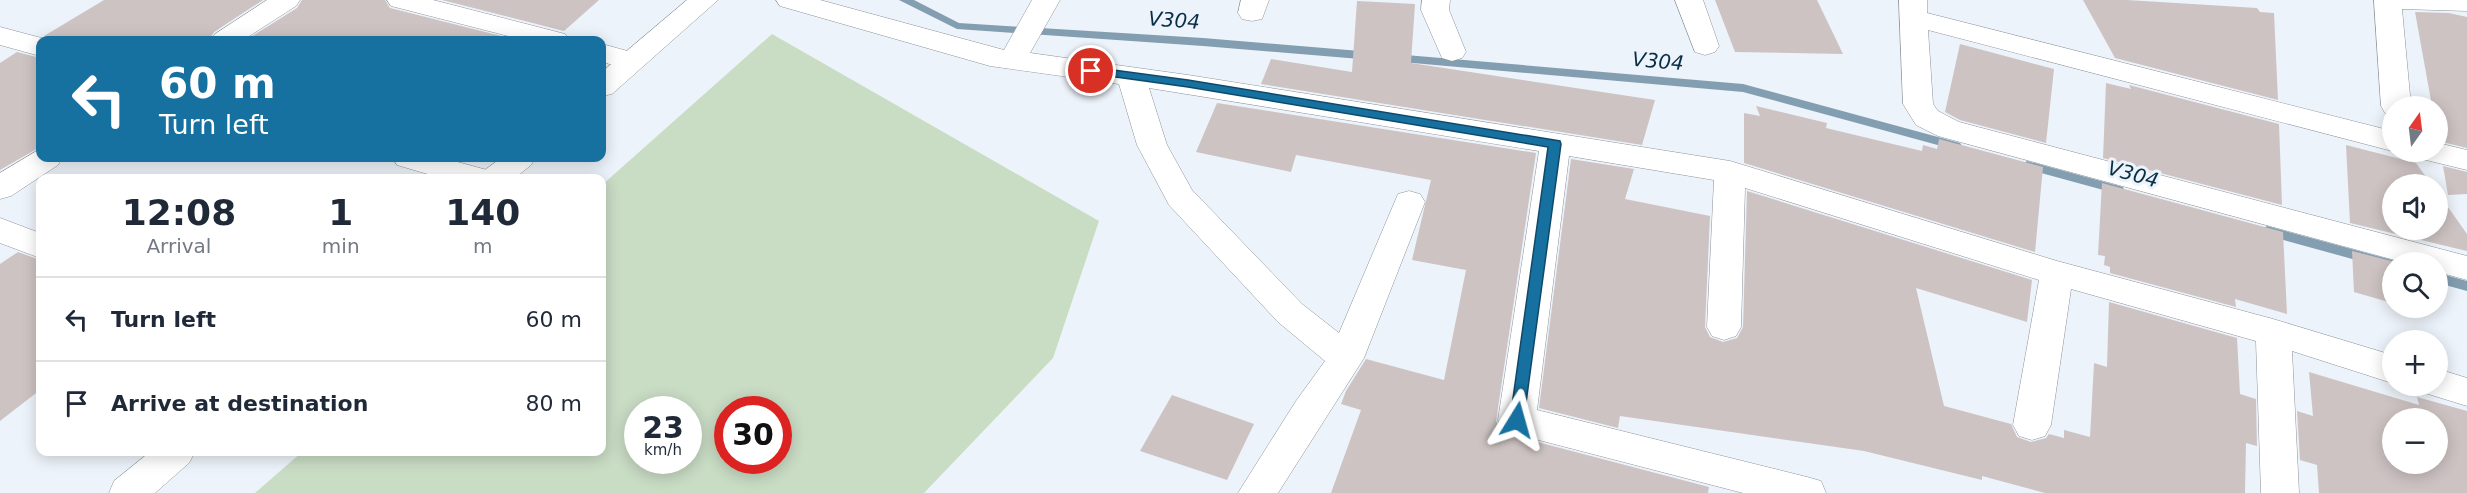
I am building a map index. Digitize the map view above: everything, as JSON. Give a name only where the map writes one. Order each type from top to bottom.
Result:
[{"type":"street","points":[[231,36],[285,0]]},
{"type":"street","points":[[401,0],[540,36]]},
{"type":"street","points":[[606,84],[704,0]]},
{"type":"street","points":[[790,0],[990,57],[1131,76],[1730,172],[2057,273],[2273,332],[2382,366]]},
{"type":"street","points":[[1436,0],[1435,10],[1452,52]]},
{"type":"street","points":[[1689,0],[1705,46]]},
{"type":"street","points":[[2395,96],[2388,0],[2467,3]]},
{"type":"street","points":[[1012,60],[1041,9]]},
{"type":"street","points":[[2382,138],[1913,9],[1918,104],[1927,118],[1949,129],[2467,268]]},
{"type":"street","points":[[0,36],[36,46]]},
{"type":"street","points":[[606,54],[632,61]]},
{"type":"street","points":[[1131,76],[1152,145],[1180,197],[1290,313],[1346,357]]},
{"type":"street","points":[[1555,144],[1517,420],[1807,493]]},
{"type":"street","points":[[2448,156],[2467,160]]},
{"type":"street","points":[[0,188],[41,162]]},
{"type":"street","points":[[422,162],[462,174]]},
{"type":"street","points":[[501,174],[515,162]]},
{"type":"street","points":[[1724,327],[1730,172]]},
{"type":"street","points":[[1268,491],[1346,357],[1409,202]]},
{"type":"street","points":[[0,230],[36,244]]},
{"type":"street","points":[[2032,425],[2057,273]]},
{"type":"street","points":[[2273,332],[2280,493]]},
{"type":"street","points":[[2448,386],[2467,392]]},
{"type":"street","points":[[128,493],[171,456]]},
{"type":"green space","points":[[772,34],[1099,221],[1053,358],[924,493],[255,493],[297,456],[606,456],[606,181]]},
{"type":"building","points":[[104,0],[263,0],[214,32],[212,36],[44,36]]},
{"type":"building","points":[[302,0],[385,0],[390,8],[501,36],[252,36],[297,8]]},
{"type":"building","points":[[442,0],[599,0],[564,31]]},
{"type":"building","points":[[1715,0],[1817,0],[1843,54],[1735,52]]},
{"type":"building","points":[[2083,0],[2127,0],[2257,8],[2260,12],[2274,13],[2278,100],[2115,58]]},
{"type":"building","points":[[1357,1],[1415,4],[1411,63],[1655,100],[1642,145],[1261,84],[1271,59],[1352,72]]},
{"type":"building","points":[[2415,12],[2449,13],[2467,17],[2467,148],[2448,143],[2448,96],[2430,96]]},
{"type":"building","points":[[1960,44],[2054,69],[2046,143],[1960,120],[1945,112]]},
{"type":"building","points":[[17,52],[36,57],[36,149],[0,170],[0,63]]},
{"type":"building","points":[[2106,83],[2131,89],[2129,85],[2279,124],[2282,205],[2103,158]]},
{"type":"building","points":[[1217,103],[1536,153],[1496,421],[1503,433],[1709,487],[1708,493],[1331,493],[1361,410],[1341,404],[1346,391],[1366,359],[1444,380],[1466,270],[1412,260],[1431,180],[1296,155],[1291,172],[1196,152]]},
{"type":"building","points":[[1756,106],[1827,123],[1826,128],[1922,151],[1923,145],[1937,149],[1939,139],[2043,167],[2035,252],[1744,163],[1744,113],[1760,116]]},
{"type":"building","points":[[2346,145],[2382,154],[2382,162],[2416,163],[2424,174],[2382,174],[2382,231],[2350,223]]},
{"type":"building","points":[[1571,159],[1634,169],[1625,199],[1710,216],[1705,327],[1710,337],[1723,342],[1737,338],[1743,327],[1747,191],[2032,280],[2027,322],[1916,288],[1944,406],[2011,424],[2017,437],[2031,442],[2046,438],[2049,434],[2064,438],[2064,430],[2090,437],[2094,363],[2107,367],[2109,302],[2237,338],[2240,394],[2256,399],[2257,446],[2246,443],[2245,493],[2045,493],[1982,476],[1982,480],[1864,451],[1620,416],[1618,428],[1539,408]]},
{"type":"building","points":[[2443,166],[2467,172],[2467,194],[2448,195],[2448,174],[2444,174]]},
{"type":"building","points":[[2102,183],[2283,232],[2287,314],[2235,299],[2236,307],[2110,273],[2110,267],[2104,265],[2105,256],[2098,255]]},
{"type":"building","points":[[2448,207],[2467,234],[2467,251],[2421,240],[2448,240]]},
{"type":"building","points":[[2352,251],[2382,259],[2382,300],[2354,292]]},
{"type":"building","points":[[18,252],[36,259],[36,393],[0,421],[0,264]]},
{"type":"building","points":[[2309,372],[2382,394],[2382,396],[2419,405],[2417,397],[2467,411],[2467,493],[2319,493],[2317,465],[2300,460],[2297,411],[2313,416]]},
{"type":"building","points":[[1172,395],[1254,424],[1227,480],[1140,451]]},
{"type":"waterway","name":"V304","points":[[905,0],[957,26],[1372,56]]},
{"type":"waterway","name":"V304","points":[[1394,58],[1743,88],[1956,146]]},
{"type":"waterway","name":"V304","points":[[2027,165],[2118,190]]},
{"type":"waterway","name":"V304","points":[[2267,231],[2382,262]]},
{"type":"waterway","name":"V304","points":[[2448,281],[2467,286]]},
{"type":"route","points":[[1091,71],[1188,84],[1555,144],[1517,420]]}]
